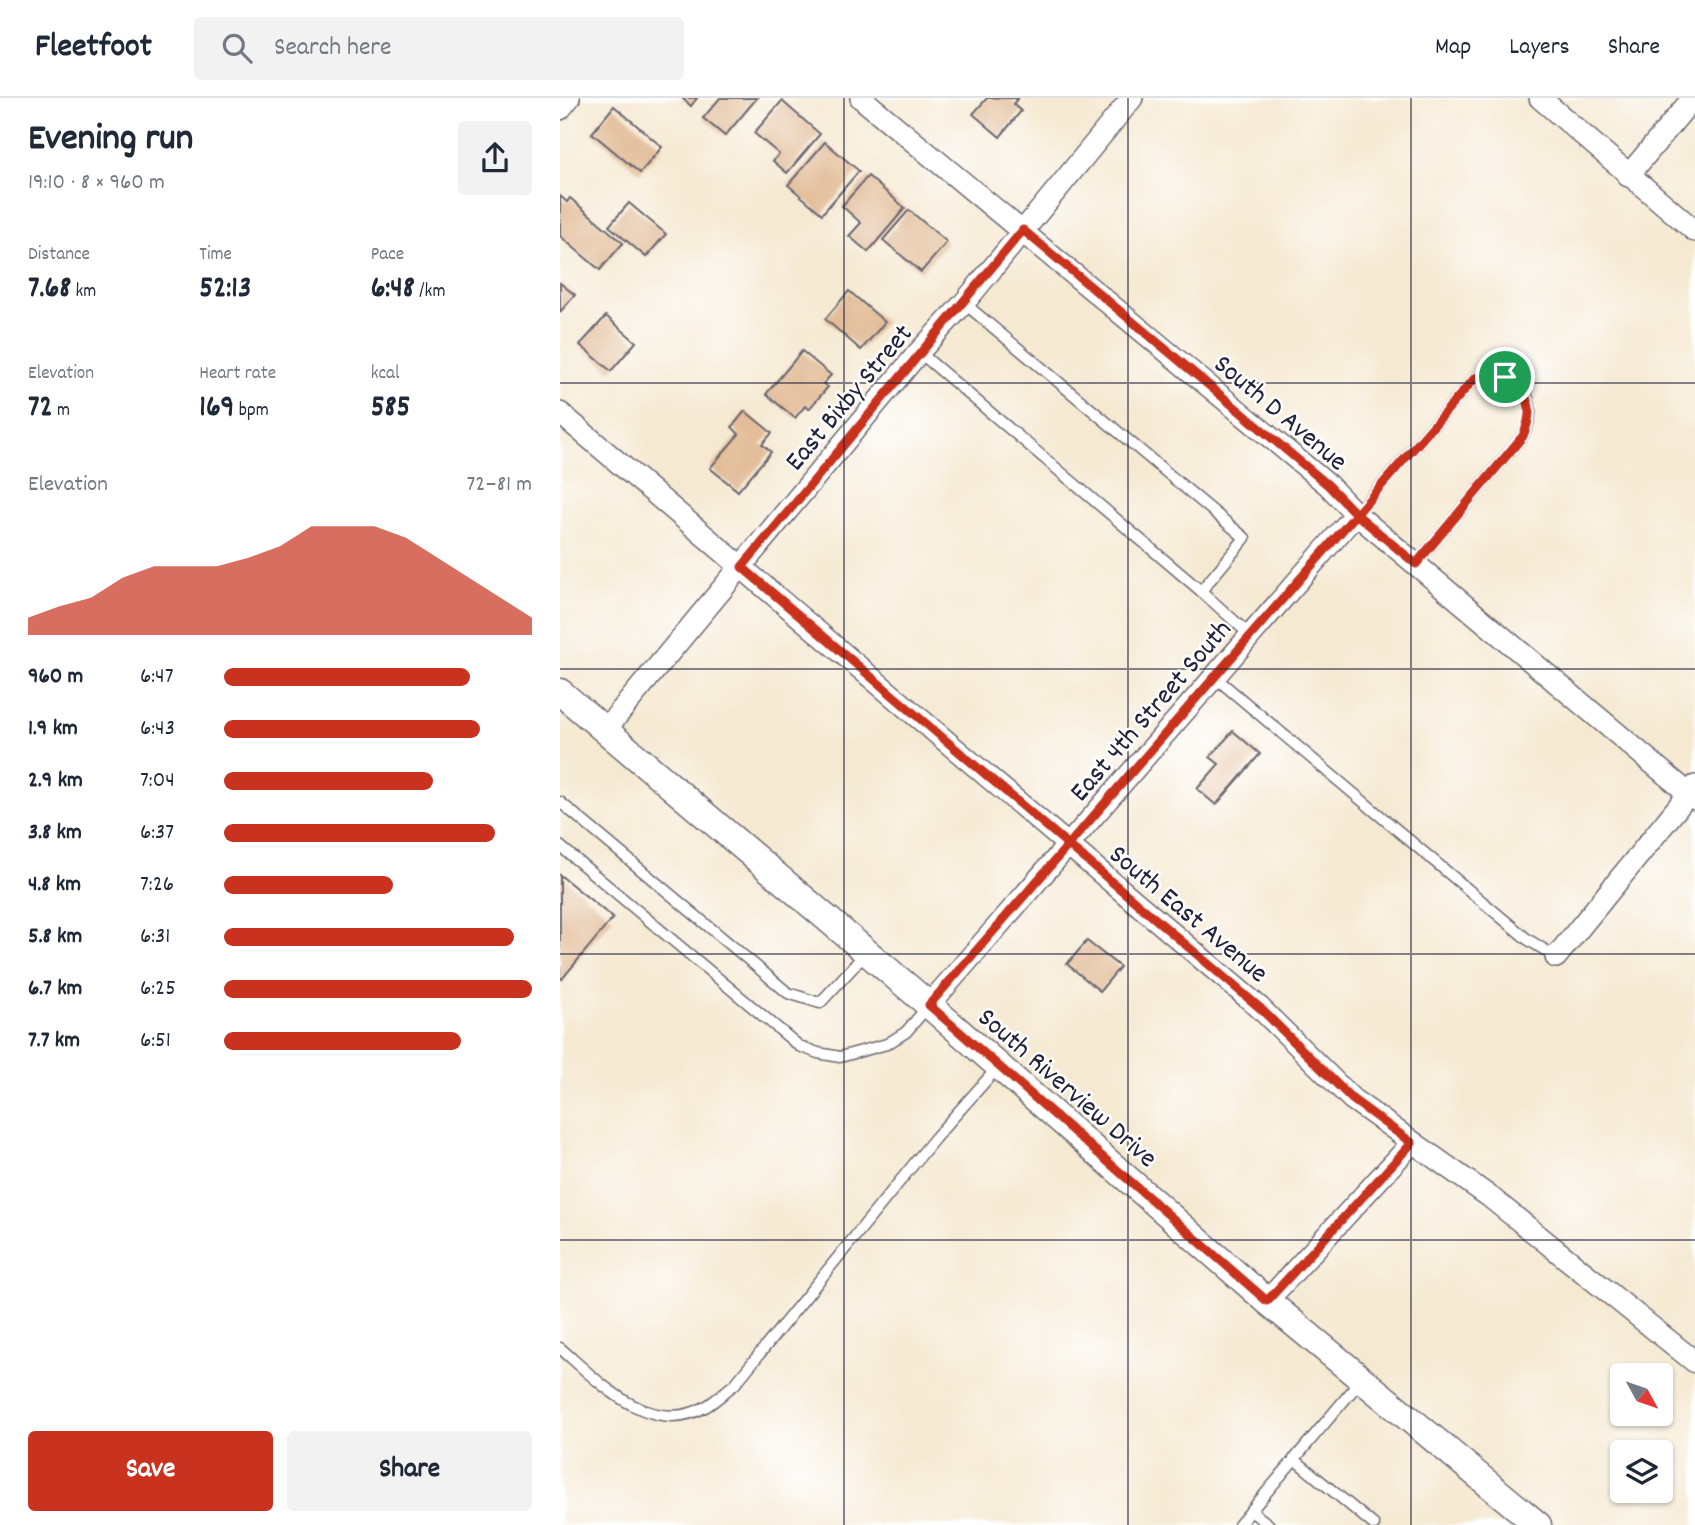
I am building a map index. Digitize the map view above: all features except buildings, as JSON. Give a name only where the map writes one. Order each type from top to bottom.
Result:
[{"type":"street","points":[[560,109],[569,98]]},
{"type":"street","name":"South D Avenue","points":[[861,98],[1023,230],[1328,485],[1356,514],[1693,793]]},
{"type":"street","name":"East Bixby Street","points":[[605,730],[919,352],[964,303],[1132,98]]},
{"type":"street","points":[[1540,98],[1695,231]]},
{"type":"street","points":[[1628,176],[1693,98]]},
{"type":"street","name":"South East Avenue","points":[[560,413],[1260,1008],[1352,1099],[1490,1197],[1695,1362]]},
{"type":"street","name":"East 4th Street South","points":[[929,1005],[1356,514]]},
{"type":"street","name":"South Riverview Drive","points":[[560,692],[929,1005],[1267,1301],[1538,1525]]},
{"type":"street","points":[[1556,957],[1693,793]]},
{"type":"street","points":[[1267,1301],[1412,1143]]},
{"type":"lane","points":[[964,303],[1245,538],[1201,591]]},
{"type":"lane","points":[[919,352],[1250,635]]},
{"type":"lane","points":[[1356,514],[1475,378],[1489,374],[1505,377],[1517,386],[1526,397],[1530,409],[1529,423],[1523,436],[1416,564]]},
{"type":"lane","points":[[1216,678],[1527,939],[1556,957]]},
{"type":"lane","points":[[560,802],[789,993],[820,1003],[866,953]]},
{"type":"lane","points":[[560,846],[799,1046],[818,1054],[839,1057],[887,1044],[906,1032],[929,1005]]},
{"type":"lane","points":[[560,1348],[612,1393],[650,1413],[688,1413],[705,1407],[735,1384],[935,1138],[999,1066]]},
{"type":"lane","points":[[1239,1525],[1362,1379]]},
{"type":"lane","points":[[1294,1459],[1374,1525]]},
{"type":"lane","points":[[1251,1511],[1269,1525]]},
{"type":"route","points":[[1505,377],[1489,374],[1475,378],[1356,514],[1250,635],[1216,678],[1068,844],[929,1005],[1267,1301],[1412,1143],[1352,1099],[1260,1008],[1068,844],[742,567],[1023,230],[1328,485],[1356,514],[1416,564],[1523,436],[1529,423],[1530,409],[1526,397],[1505,377]]}]
